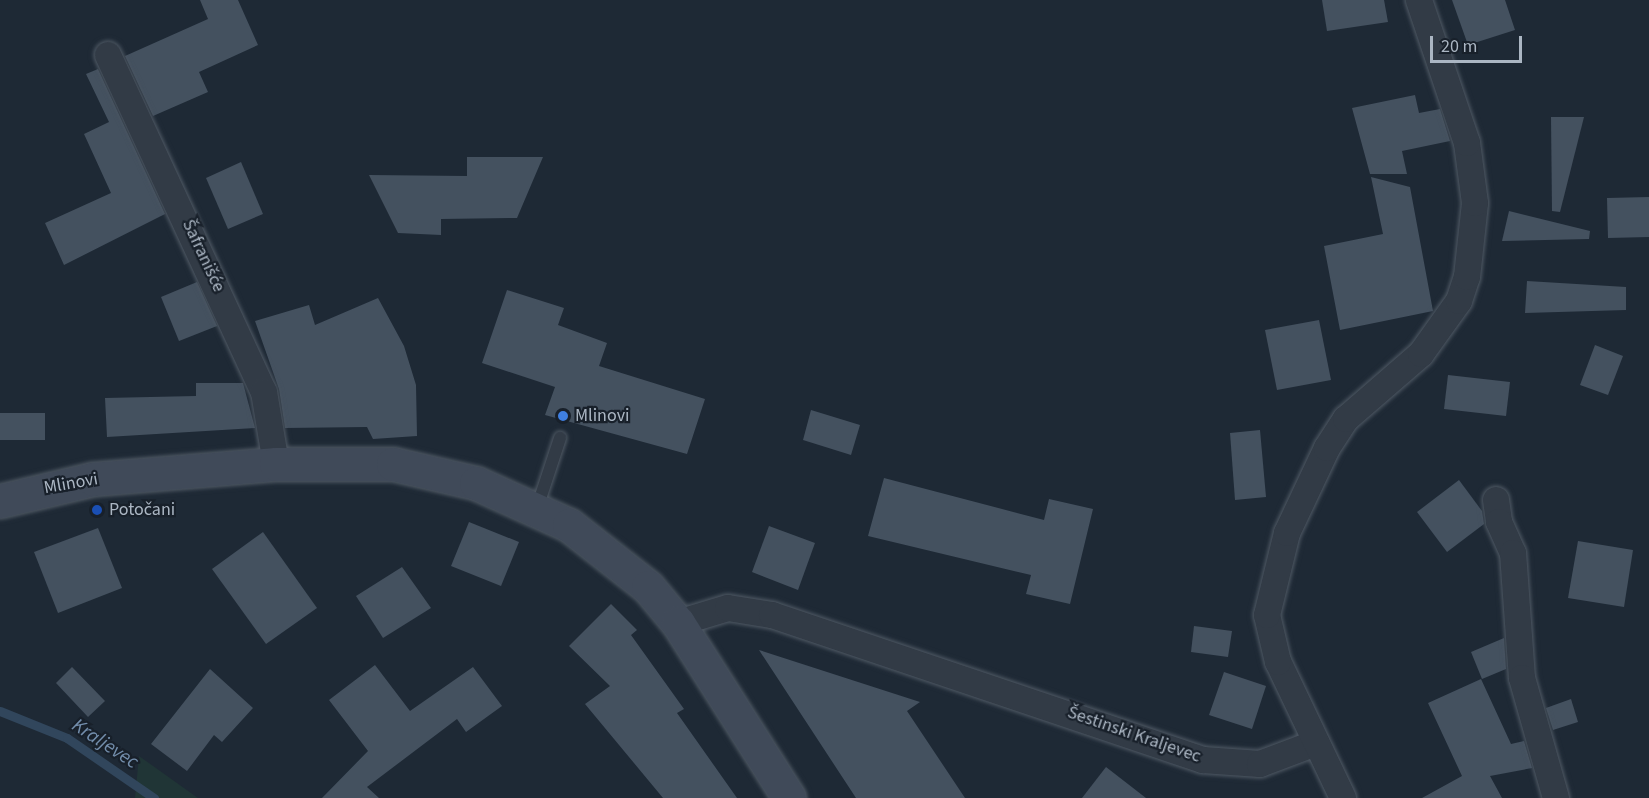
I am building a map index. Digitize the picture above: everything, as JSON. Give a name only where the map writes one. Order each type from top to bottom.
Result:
[{"type":"main road","name":"Mlinovi","points":[[0,501],[93,479],[276,464],[393,464],[439,471],[537,508],[618,559],[678,623],[780,794]]},
{"type":"street","points":[[1342,798],[1270,639],[1267,615],[1278,561],[1327,448],[1346,419],[1421,354],[1442,326],[1459,301],[1472,251],[1475,203],[1467,143],[1419,0]]},
{"type":"street","name":"Šafranišće","points":[[108,55],[264,392],[276,464]]},
{"type":"street","points":[[1496,500],[1513,553],[1522,678],[1556,798]]},
{"type":"street","name":"Šestinski Kraljevec","points":[[678,623],[728,608],[772,615],[1203,760],[1260,764],[1316,743]]},
{"type":"lane","points":[[537,508],[561,438]]},
{"type":"green space","points":[[139,756],[198,798],[135,798]]},
{"type":"building","points":[[200,0],[238,0],[258,45],[199,72],[208,92],[153,116],[125,56],[208,19]]},
{"type":"building","points":[[1322,0],[1384,0],[1388,22],[1327,31]]},
{"type":"building","points":[[1452,0],[1505,0],[1515,30],[1468,45]]},
{"type":"building","points":[[98,69],[165,214],[64,265],[45,223],[111,193],[84,134],[109,122],[86,74]]},
{"type":"building","points":[[1415,95],[1419,113],[1440,109],[1450,141],[1402,151],[1407,174],[1370,174],[1352,108]]},
{"type":"building","points":[[1551,117],[1584,117],[1560,212],[1552,211]]},
{"type":"building","points":[[467,157],[543,157],[517,218],[441,219],[441,235],[398,233],[369,175],[467,176]]},
{"type":"building","points":[[241,162],[263,214],[228,229],[206,178]]},
{"type":"building","points":[[1371,177],[1410,187],[1433,311],[1340,330],[1324,246],[1383,234]]},
{"type":"building","points":[[1649,197],[1649,237],[1608,238],[1607,198]]},
{"type":"building","points":[[1509,211],[1590,231],[1589,239],[1502,241]]},
{"type":"building","points":[[1527,281],[1626,287],[1626,310],[1525,313]]},
{"type":"building","points":[[197,282],[217,326],[179,341],[161,297]]},
{"type":"building","points":[[507,290],[564,308],[558,325],[607,343],[599,366],[705,399],[687,454],[545,415],[555,387],[482,363]]},
{"type":"building","points":[[378,298],[404,346],[416,385],[417,436],[373,439],[367,427],[285,428],[279,389],[255,321],[309,305],[315,325]]},
{"type":"building","points":[[1319,320],[1331,380],[1277,390],[1265,330]]},
{"type":"building","points":[[1595,345],[1623,356],[1608,395],[1580,385]]},
{"type":"building","points":[[1448,375],[1510,382],[1506,416],[1444,409]]},
{"type":"building","points":[[196,383],[243,383],[255,428],[107,437],[105,398],[196,396]]},
{"type":"building","points":[[811,410],[860,425],[851,455],[803,440]]},
{"type":"building","points":[[0,413],[45,413],[45,440],[0,440]]},
{"type":"building","points":[[1260,430],[1266,497],[1235,500],[1230,433]]},
{"type":"building","points":[[884,478],[1044,520],[1049,499],[1093,509],[1070,604],[1026,594],[1031,575],[868,536]]},
{"type":"building","points":[[1459,480],[1482,511],[1484,524],[1447,552],[1417,512]]},
{"type":"building","points":[[469,522],[519,542],[501,586],[451,566]]},
{"type":"building","points":[[769,526],[815,543],[798,590],[752,572]]},
{"type":"building","points":[[98,528],[122,588],[58,613],[34,552]]},
{"type":"building","points":[[263,532],[317,608],[266,644],[212,569]]},
{"type":"building","points":[[1578,541],[1633,550],[1624,607],[1568,598]]},
{"type":"building","points":[[402,567],[431,608],[383,638],[356,596]]},
{"type":"building","points":[[611,604],[637,630],[631,635],[684,709],[677,713],[737,798],[663,798],[585,704],[610,686],[569,646]]},
{"type":"building","points":[[1194,626],[1232,631],[1228,657],[1191,652]]},
{"type":"building","points":[[1504,638],[1506,669],[1482,679],[1471,652]]},
{"type":"building","points":[[759,650],[920,702],[907,711],[965,798],[856,798]]},
{"type":"building","points":[[375,665],[410,711],[473,667],[502,706],[466,732],[457,719],[367,787],[379,798],[322,798],[368,751],[329,700]]},
{"type":"building","points":[[72,667],[105,701],[88,717],[56,683]]},
{"type":"building","points":[[210,669],[253,708],[222,742],[214,735],[187,771],[151,744]]},
{"type":"building","points":[[1224,672],[1266,686],[1252,729],[1209,715]]},
{"type":"building","points":[[1481,679],[1511,744],[1524,741],[1532,768],[1490,776],[1502,798],[1422,798],[1462,776],[1428,703]]},
{"type":"building","points":[[1571,699],[1578,722],[1553,730],[1546,708]]},
{"type":"building","points":[[1106,767],[1146,798],[1082,798]]},
{"type":"waterway","name":"Kraljevec","points":[[0,711],[67,738],[154,798]]},
{"type":"place","name":"Mlinovi","points":[[563,416]]},
{"type":"place","name":"Potočani","points":[[97,510]]}]
